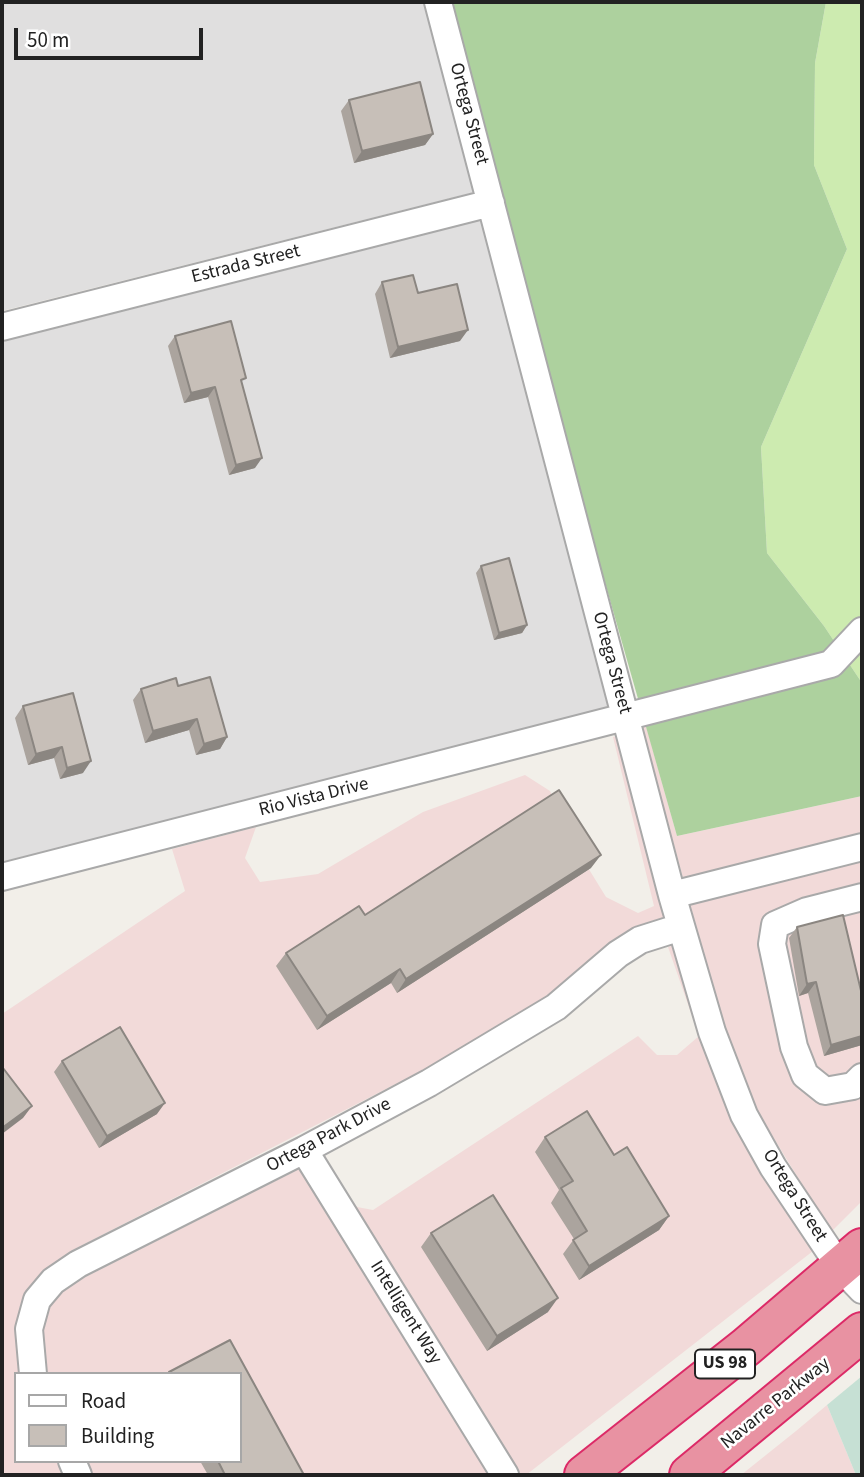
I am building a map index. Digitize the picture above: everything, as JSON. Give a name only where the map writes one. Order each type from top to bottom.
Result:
[{"type":"highway","name":"US 98","points":[[584,1475],[855,1268]]},
{"type":"highway","name":"Navarre Parkway","points":[[689,1475],[862,1332]]},
{"type":"street","name":"Ortega Street","points":[[438,2],[672,895],[712,1032],[744,1115],[802,1214],[855,1268]]},
{"type":"street","name":"Estrada Street","points":[[2,327],[491,203]]},
{"type":"street","name":"Rio Vista Drive","points":[[2,877],[626,719],[831,664],[862,631]]},
{"type":"street","points":[[672,895],[862,848]]},
{"type":"street","points":[[862,897],[807,911],[775,925],[772,944],[794,1047],[805,1075],[825,1091],[853,1086],[862,1077]]},
{"type":"street","name":"Ortega Park Drive","points":[[33,1372],[29,1329],[37,1300],[53,1281],[78,1264],[304,1150],[429,1083],[556,1007],[618,954],[640,940],[681,927]]},
{"type":"street","name":"Intelligent Way","points":[[304,1150],[505,1475]]},
{"type":"shaded area","points":[[2,2],[425,2],[475,192],[2,311]]},
{"type":"shaded area","points":[[482,220],[610,708],[2,862],[2,342]]},
{"type":"shaded area","points":[[641,708],[677,836],[862,796],[862,1201],[831,1232],[756,1109],[724,1028],[637,710]]},
{"type":"shaded area","points":[[617,736],[665,917],[636,926],[611,941],[549,995],[423,1070],[71,1251],[46,1269],[27,1290],[16,1328],[20,1372],[14,1372],[14,1463],[59,1463],[64,1475],[2,1475],[2,1014],[185,891],[172,849],[256,827],[245,858],[260,882],[318,874],[423,812],[525,775],[550,791],[582,858],[606,897],[638,913],[654,906],[613,737]]},
{"type":"shaded area","points":[[673,945],[763,1174],[813,1251],[526,1475],[520,1475],[345,1191],[357,1207],[373,1210],[638,1036],[657,1055],[677,1055],[699,1036],[668,947]]},
{"type":"shaded area","points":[[301,1168],[491,1475],[92,1475],[87,1463],[242,1463],[242,1372],[46,1372],[41,1332],[48,1308],[61,1293],[85,1277]]},
{"type":"shaded area","points":[[827,1405],[856,1475],[741,1475],[796,1431]]},
{"type":"green space","points":[[451,2],[826,2],[815,63],[814,165],[847,249],[761,447],[767,553],[824,626],[862,683],[862,796],[677,836],[581,498]]},
{"type":"green space","points":[[826,2],[862,2],[862,683],[824,626],[767,553],[761,447],[847,249],[814,165],[815,63]]},
{"type":"green space","points":[[862,1376],[862,1475],[856,1475],[827,1405]]},
{"type":"building","points":[[420,82],[433,134],[362,151],[349,100]]},
{"type":"building","points":[[413,275],[418,293],[457,284],[468,330],[398,347],[382,282]]},
{"type":"building","points":[[231,321],[246,378],[241,380],[262,458],[236,465],[215,387],[191,393],[175,336]]},
{"type":"building","points":[[509,558],[527,625],[499,633],[481,566]]},
{"type":"building","points":[[210,677],[227,737],[204,744],[197,719],[153,731],[141,689],[176,678],[178,686]]},
{"type":"building","points":[[73,693],[91,761],[67,768],[62,747],[36,754],[23,706]]},
{"type":"building","points":[[559,790],[601,855],[406,979],[400,969],[327,1016],[286,953],[359,906],[365,915]]},
{"type":"building","points":[[843,915],[862,995],[862,1036],[831,1045],[816,982],[807,984],[797,927]]},
{"type":"building","points":[[120,1027],[165,1103],[107,1136],[62,1061]]},
{"type":"building","points":[[2,1069],[32,1106],[2,1128]]},
{"type":"building","points":[[587,1111],[614,1155],[627,1147],[669,1216],[589,1266],[573,1240],[587,1231],[561,1188],[573,1181],[545,1137]]},
{"type":"building","points":[[493,1195],[558,1298],[497,1336],[431,1233]]},
{"type":"building","points":[[230,1340],[304,1475],[225,1475],[219,1463],[242,1463],[242,1372],[169,1372]]}]
